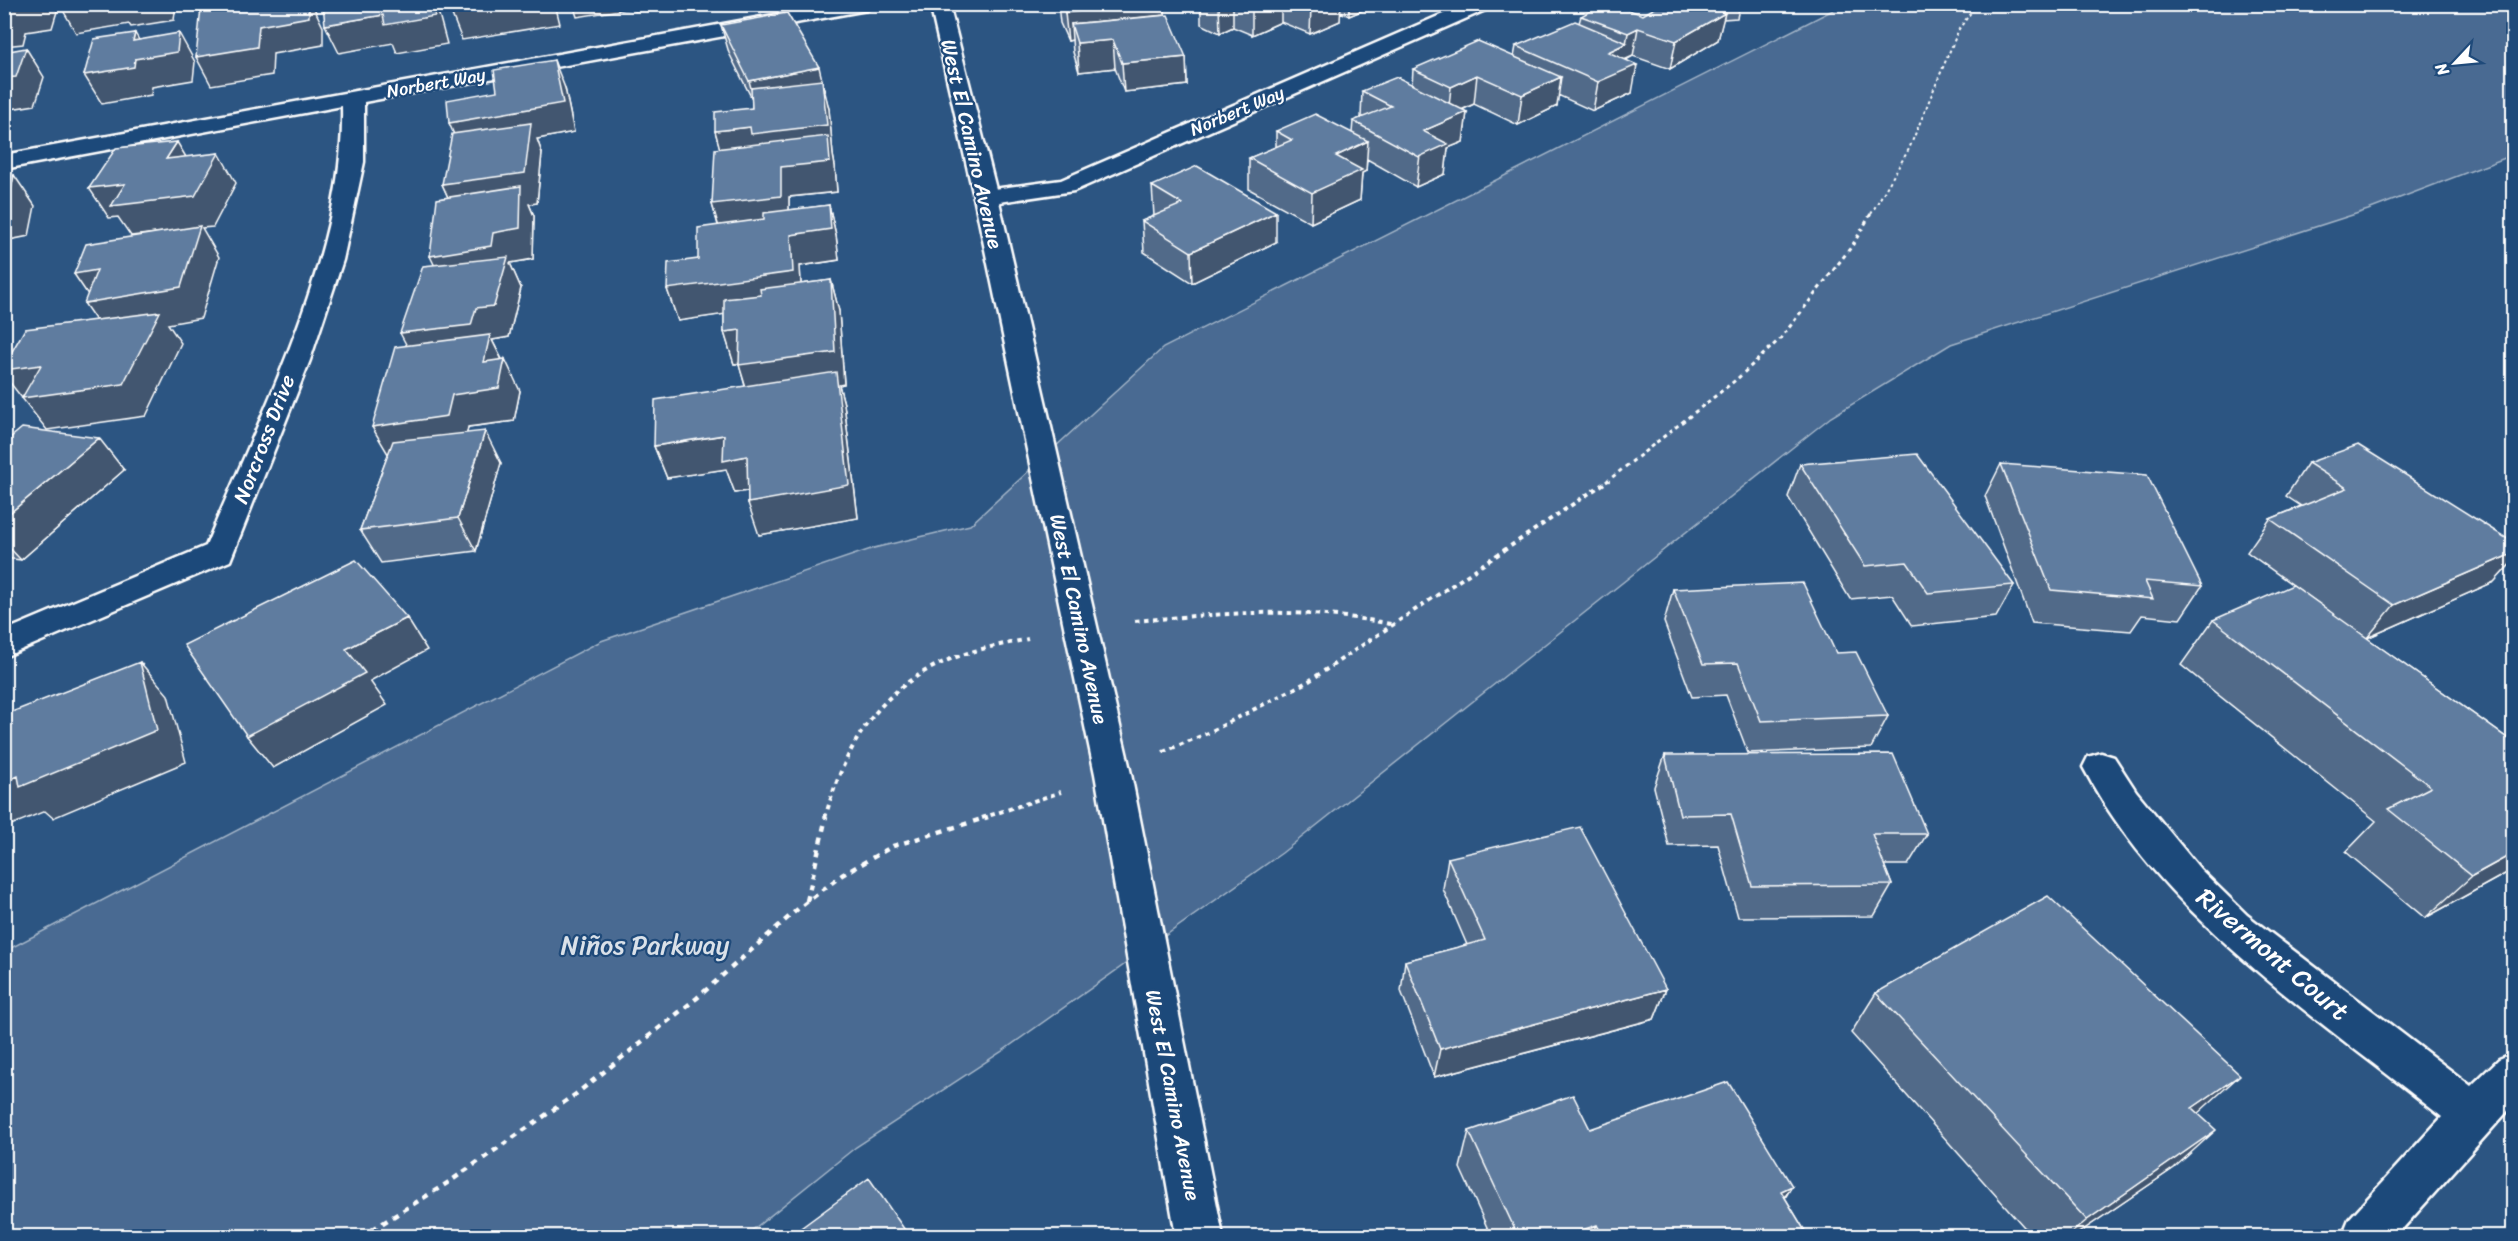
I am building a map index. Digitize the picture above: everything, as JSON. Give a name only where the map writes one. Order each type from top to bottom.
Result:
[{"type":"street","name":"Norbert Way","points":[[4,162],[867,4]]},
{"type":"street","name":"West El Camino Avenue","points":[[939,4],[986,197],[1113,774],[1200,1236]]},
{"type":"street","name":"Norbert Way","points":[[986,197],[1066,186],[1483,4]]},
{"type":"street","name":"Norcross Drive","points":[[4,645],[219,553],[306,334],[340,227],[353,160],[353,98]]},
{"type":"street","name":"Rivermont Court","points":[[2101,767],[2123,802],[2186,881],[2233,927],[2473,1114]]},
{"type":"street","points":[[2366,1236],[2473,1114],[2514,1074]]},
{"type":"path","points":[[1208,733],[1309,681],[1452,588],[1621,472],[1744,372],[1781,338],[1820,290],[1882,198],[1909,149],[1959,28],[1977,4]]},
{"type":"path","points":[[362,1236],[491,1153],[595,1080],[744,960],[807,902],[865,860],[913,838],[986,818],[1113,774]]},
{"type":"green space","name":"Niños Parkway","points":[[1843,5],[2513,5],[2513,155],[2368,210],[1951,344],[1831,417],[1282,853],[1001,1052],[856,1147],[745,1236],[5,1236],[5,951],[601,641],[874,548],[970,525],[1163,348]]},
{"type":"building","points":[[4,4],[9,4],[4,16]]},
{"type":"building","points":[[226,4],[309,4],[309,17],[259,26],[257,47],[196,57],[201,8]]},
{"type":"building","points":[[323,4],[432,4],[435,16],[385,25],[383,15],[325,25]]},
{"type":"building","points":[[450,4],[499,4],[451,12]]},
{"type":"building","points":[[1061,4],[1114,4],[1116,7],[1065,13]]},
{"type":"building","points":[[1603,4],[1612,4],[1643,15],[1662,4],[1700,4],[1725,13],[1676,41],[1638,28],[1628,33],[1581,16]]},
{"type":"building","points":[[787,13],[819,67],[749,81],[721,25]]},
{"type":"building","points":[[1168,15],[1186,57],[1122,63],[1113,40],[1077,43],[1071,24]]},
{"type":"building","points":[[1575,21],[1627,43],[1608,52],[1637,65],[1598,82],[1516,46]]},
{"type":"building","points":[[135,33],[133,41],[179,33],[177,52],[135,59],[134,67],[84,75],[94,39]]},
{"type":"building","points":[[1478,41],[1561,77],[1522,95],[1477,75],[1451,87],[1413,69]]},
{"type":"building","points":[[26,48],[16,77],[4,78],[4,52]]},
{"type":"building","points":[[554,60],[563,103],[449,123],[447,100],[497,91],[494,70]]},
{"type":"building","points":[[1397,77],[1467,112],[1423,131],[1448,144],[1419,157],[1353,121],[1391,106],[1362,91]]},
{"type":"building","points":[[822,80],[827,125],[751,134],[750,127],[715,131],[715,112],[752,108],[751,88]]},
{"type":"building","points":[[1315,114],[1368,141],[1336,156],[1362,170],[1312,193],[1249,158],[1292,140],[1276,131]]},
{"type":"building","points":[[531,123],[525,173],[442,184],[452,134]]},
{"type":"building","points":[[828,136],[830,162],[781,167],[781,196],[712,204],[715,149]]},
{"type":"building","points":[[177,142],[166,159],[219,153],[195,196],[111,206],[125,184],[89,188],[116,148]]},
{"type":"building","points":[[1197,166],[1276,212],[1191,252],[1142,221],[1182,204],[1152,186]]},
{"type":"building","points":[[14,175],[8,205],[4,206],[4,177]]},
{"type":"building","points":[[521,186],[520,228],[493,233],[491,246],[430,256],[437,199]]},
{"type":"building","points":[[829,205],[831,229],[791,235],[793,272],[667,289],[668,263],[698,259],[698,228],[764,219],[764,213]]},
{"type":"building","points":[[200,226],[181,287],[84,303],[97,270],[74,274],[86,244]]},
{"type":"building","points":[[508,257],[494,306],[476,308],[471,325],[400,333],[423,266]]},
{"type":"building","points":[[831,280],[835,352],[739,365],[740,330],[724,332],[724,299],[761,295],[760,289]]},
{"type":"building","points":[[160,312],[123,384],[22,398],[41,365],[4,370],[4,365],[25,329]]},
{"type":"building","points":[[490,335],[484,362],[505,359],[499,388],[452,395],[447,416],[372,427],[395,347]]},
{"type":"building","points":[[836,372],[849,485],[748,503],[747,456],[723,461],[724,435],[654,446],[655,400]]},
{"type":"building","points":[[22,428],[99,438],[4,518],[4,443]]},
{"type":"building","points":[[485,431],[458,518],[360,530],[393,441]]},
{"type":"building","points":[[2358,445],[2514,543],[2514,553],[2394,605],[2270,519],[2347,488],[2308,463]]},
{"type":"building","points":[[1917,454],[2014,585],[1928,593],[1907,562],[1865,566],[1800,464]]},
{"type":"building","points":[[2001,464],[2147,475],[2202,586],[2145,581],[2153,599],[2051,590]]},
{"type":"building","points":[[356,560],[407,618],[346,649],[365,673],[247,736],[184,645]]},
{"type":"building","points":[[1803,583],[1836,653],[1856,652],[1888,716],[1761,721],[1738,663],[1703,664],[1673,589]]},
{"type":"building","points":[[2293,585],[2514,743],[2514,853],[2472,876],[2388,809],[2431,787],[2213,620]]},
{"type":"building","points":[[140,662],[157,730],[20,787],[18,776],[4,782],[4,715]]},
{"type":"building","points":[[1893,754],[1927,834],[1872,834],[1892,885],[1752,886],[1731,814],[1680,815],[1665,755]]},
{"type":"building","points":[[1580,827],[1666,989],[1440,1049],[1405,961],[1485,940],[1448,858]]},
{"type":"building","points":[[2048,896],[2240,1075],[2192,1108],[2216,1130],[2087,1220],[1876,993]]},
{"type":"building","points":[[1728,1082],[1792,1186],[1781,1191],[1808,1236],[1603,1236],[1597,1225],[1565,1236],[1518,1236],[1469,1131],[1573,1095],[1590,1129]]},
{"type":"building","points":[[869,1178],[909,1236],[790,1236]]}]
